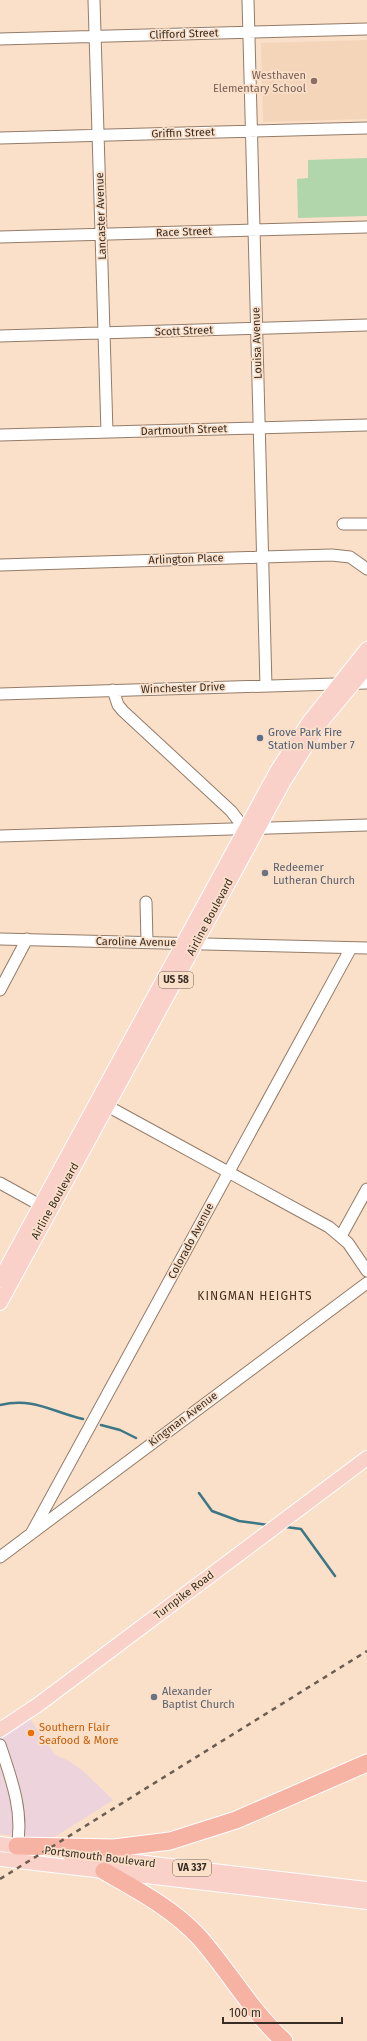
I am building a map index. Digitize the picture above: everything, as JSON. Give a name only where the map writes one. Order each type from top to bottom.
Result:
[{"type":"highway","points":[[17,1846],[114,1848],[170,1841],[236,1820],[367,1763]]},
{"type":"highway","points":[[104,1871],[153,1900],[185,1924],[210,1951],[263,2020],[284,2041]]},
{"type":"main road","name":"Airline Boulevard","points":[[0,1303],[46,1208],[251,829],[288,752],[338,684],[367,649]]},
{"type":"main road","name":"Airline Boulevard","points":[[251,829],[322,721],[360,683],[367,667]]},
{"type":"main road","name":"Airline Boulevard","points":[[0,1280],[46,1208]]},
{"type":"main road","name":"Turnpike Road","points":[[0,1730],[39,1704],[367,1458]]},
{"type":"main road","name":"Portsmouth Boulevard","points":[[0,1844],[367,1888]]},
{"type":"main road","name":"Portsmouth Boulevard","points":[[0,1859],[367,1902]]},
{"type":"street","name":"Lancaster Avenue","points":[[94,0],[107,432]]},
{"type":"street","name":"Louisa Avenue","points":[[248,0],[266,686]]},
{"type":"street","name":"Clifford Street","points":[[0,39],[367,29]]},
{"type":"street","name":"Griffin Street","points":[[0,138],[367,128]]},
{"type":"street","name":"Race Street","points":[[0,237],[367,227]]},
{"type":"street","name":"Scott Street","points":[[0,336],[367,325]]},
{"type":"street","name":"Dartmouth Street","points":[[0,435],[367,425]]},
{"type":"street","points":[[343,524],[367,524]]},
{"type":"street","name":"Arlington Place","points":[[0,565],[341,555],[358,561],[367,569]]},
{"type":"street","name":"Winchester Drive","points":[[0,694],[360,683]]},
{"type":"street","points":[[113,690],[118,705],[123,711],[251,829]]},
{"type":"street","points":[[0,836],[367,825]]},
{"type":"street","points":[[146,902],[146,942]]},
{"type":"street","name":"Caroline Avenue","points":[[0,939],[367,948]]},
{"type":"street","points":[[0,990],[27,939]]},
{"type":"street","name":"Colorado Avenue","points":[[31,1534],[351,948]]},
{"type":"street","points":[[103,1103],[329,1227],[341,1236],[367,1271]]},
{"type":"street","points":[[0,1183],[46,1208]]},
{"type":"street","points":[[341,1236],[367,1189]]},
{"type":"street","name":"Kingman Avenue","points":[[0,1557],[367,1283]]},
{"type":"street","points":[[0,1745],[10,1776],[20,1819],[17,1846]]},
{"type":"shaded area","name":"Westhaven Elementary School","points":[[367,40],[367,119],[263,122],[261,43]]},
{"type":"shaded area","points":[[30,1719],[55,1755],[69,1761],[83,1771],[113,1800],[48,1841],[0,1834],[0,1736]]},
{"type":"green space","points":[[367,158],[367,216],[298,218],[297,179],[308,178],[308,160]]},
{"type":"waterway","points":[[0,1405],[12,1403],[33,1404],[83,1419]]},
{"type":"waterway","points":[[101,1425],[120,1430],[136,1438]]},
{"type":"waterway","points":[[199,1493],[212,1511],[239,1521],[268,1525]]},
{"type":"waterway","points":[[286,1527],[301,1529],[335,1576]]},
{"type":"railway","points":[[0,1879],[367,1651]]},
{"type":"place","name":"Westhaven Elementary School","points":[[314,81]]},
{"type":"place","name":"Grove Park Fire Station Number 7","points":[[260,738]]},
{"type":"place","name":"Redeemer Lutheran Church","points":[[265,873]]},
{"type":"place","name":"Alexander Baptist Church","points":[[154,1697]]},
{"type":"place","name":"Southern Flair Seafood & More","points":[[31,1733]]},
{"type":"district","name":"KINGMAN HEIGHTS","points":[[255,1296]]}]
